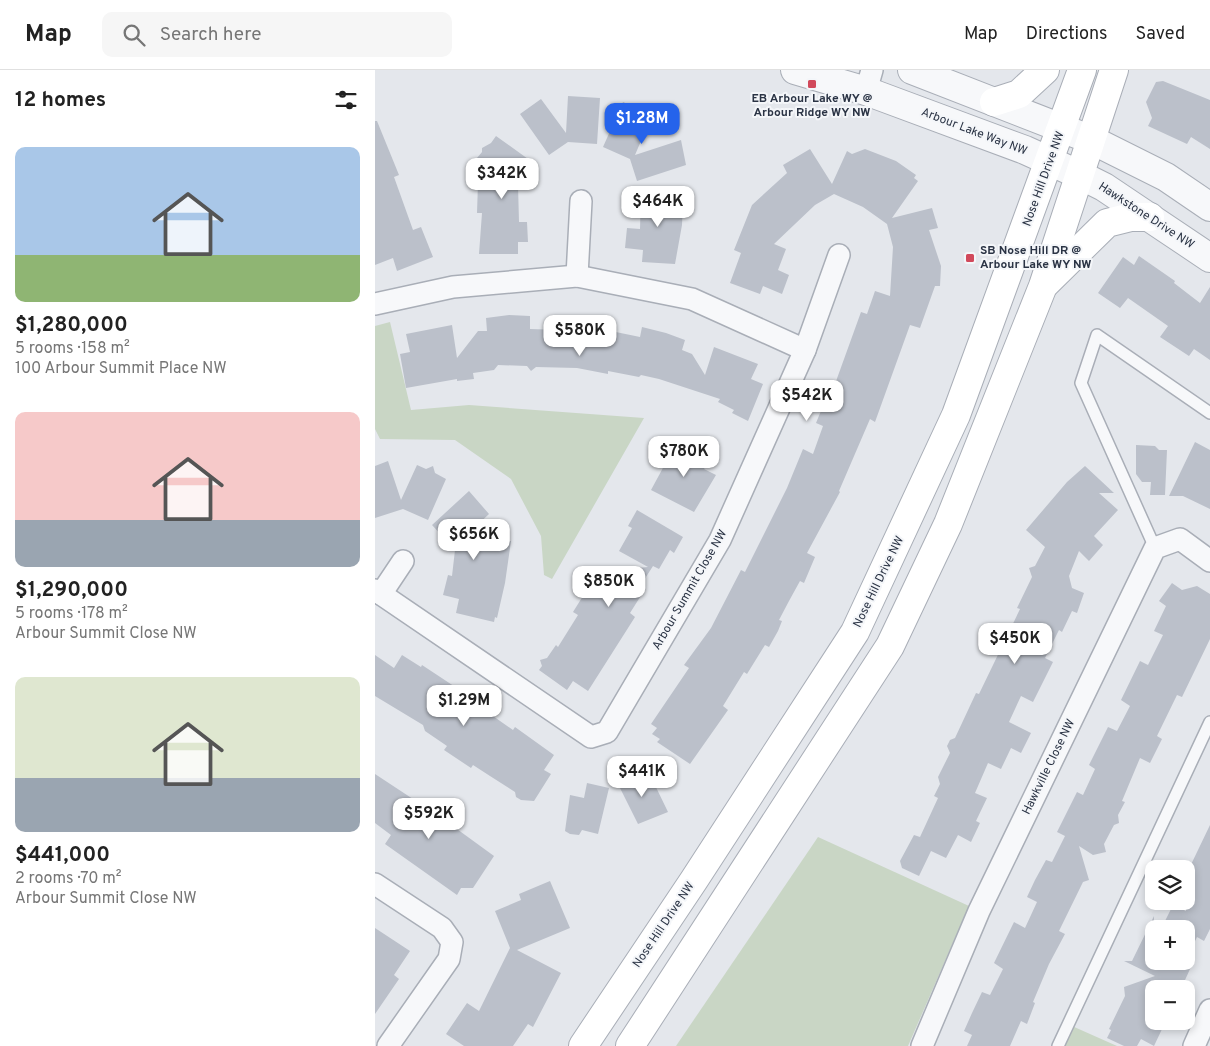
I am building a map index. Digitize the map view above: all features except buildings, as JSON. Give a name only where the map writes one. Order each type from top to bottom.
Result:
[{"type":"main road","points":[[994,102],[1019,94],[1045,70]]},
{"type":"main road","name":"Nose Hill Drive NW","points":[[583,1046],[694,880],[855,632],[956,415],[1063,128],[1082,70]]},
{"type":"main road","points":[[630,1046],[890,646],[948,524],[1043,286],[1114,70]]},
{"type":"main road","points":[[1043,286],[1107,223],[1131,217],[1150,217]]},
{"type":"street","name":"Arbour Lake Way NW","points":[[795,70],[869,81],[1080,175]]},
{"type":"street","points":[[912,70],[1092,140],[1166,177],[1210,207]]},
{"type":"street","name":"Hawkstone Drive NW","points":[[1080,175],[1104,187],[1210,258]]},
{"type":"street","points":[[577,276],[581,200]]},
{"type":"street","name":"Arbour Summit Close NW","points":[[378,592],[591,736],[607,732],[720,540],[805,350],[839,255]]},
{"type":"street","points":[[375,304],[453,287],[577,276],[692,299],[805,350]]},
{"type":"street","points":[[1155,548],[1180,539],[1210,561]]},
{"type":"street","name":"Hawkville Close NW","points":[[922,1046],[979,911],[1155,548]]},
{"type":"street","points":[[378,592],[403,561]]},
{"type":"street","points":[[375,884],[442,928],[452,942],[449,959],[388,1046]]},
{"type":"street","points":[[1194,1046],[1208,1019]]},
{"type":"lane","points":[[1155,548],[1081,383],[1097,335],[1210,413]]},
{"type":"lane","points":[[1058,1046],[1210,722]]},
{"type":"green space","points":[[390,322],[411,410],[469,405],[644,418],[552,579],[544,575],[541,536],[511,479],[455,440],[380,439],[375,429],[375,326]]},
{"type":"green space","points":[[818,837],[969,906],[908,1046],[676,1046]]},
{"type":"green space","points":[[1072,1026],[1117,1046],[1064,1046]]},
{"type":"place","name":"EB Arbour Lake WY @ Arbour Ridge WY NW","points":[[812,84]]},
{"type":"place","name":"SB Nose Hill DR @ Arbour Lake WY NW","points":[[970,258]]}]
